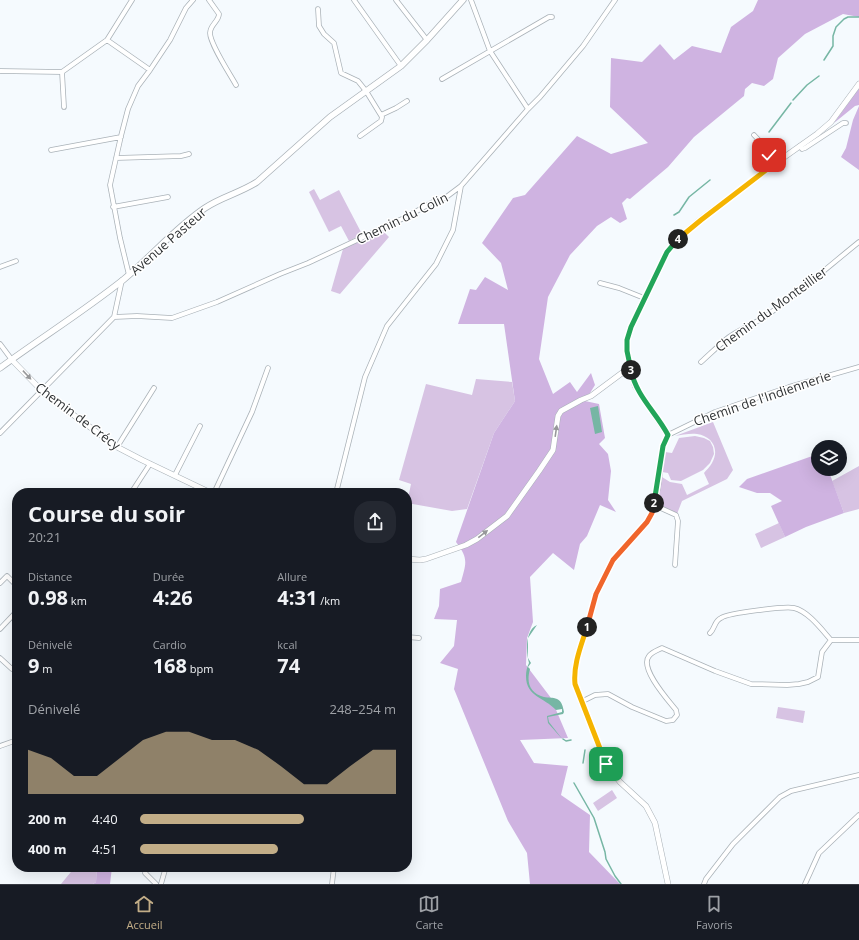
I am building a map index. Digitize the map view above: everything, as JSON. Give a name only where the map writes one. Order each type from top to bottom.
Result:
[{"type":"main road","name":"Avenue Pasteur","points":[[0,368],[88,307],[129,275],[176,230],[206,207],[227,196],[247,189],[257,182],[330,117],[401,66],[463,0]]},
{"type":"street","points":[[0,71],[62,72],[107,40],[132,0]]},
{"type":"street","points":[[129,275],[125,264],[110,185],[120,137],[128,109],[138,86],[170,40],[186,8],[193,0]]},
{"type":"street","points":[[209,0],[219,14],[219,18],[212,26],[210,32],[212,41],[236,85]]},
{"type":"street","points":[[354,0],[401,66]]},
{"type":"street","points":[[396,0],[427,40]]},
{"type":"street","points":[[471,0],[490,51],[528,110]]},
{"type":"street","name":"Chemin du Colin","points":[[114,317],[137,316],[172,318],[217,302],[308,263],[404,218],[435,201],[445,198],[461,186],[540,97],[583,46],[615,0]]},
{"type":"street","points":[[318,9],[319,26],[324,34],[334,43],[340,73],[358,81],[381,115],[381,121],[360,136]]},
{"type":"street","points":[[442,79],[549,17],[552,17]]},
{"type":"street","points":[[107,40],[150,70]]},
{"type":"street","points":[[62,72],[64,107]]},
{"type":"street","points":[[668,884],[656,823],[646,806],[620,782],[606,764],[581,702],[574,676],[596,594],[613,560],[647,522],[652,513],[663,446],[668,435],[636,386],[630,367],[627,351],[627,340],[644,298],[667,252],[680,237],[831,122],[859,84]]},
{"type":"street","points":[[381,115],[407,101]]},
{"type":"street","points":[[800,146],[802,149],[805,148],[843,123],[846,123]]},
{"type":"street","points":[[754,135],[769,155],[764,169],[766,170]]},
{"type":"street","points":[[51,150],[120,137]]},
{"type":"street","points":[[116,158],[181,156],[189,154]]},
{"type":"street","points":[[337,488],[365,377],[387,326],[436,264],[453,230],[461,186]]},
{"type":"street","points":[[113,207],[168,197]]},
{"type":"street","name":"Chemin du Monteillier","points":[[701,362],[729,337],[764,317],[820,276],[835,261],[859,242]]},
{"type":"street","points":[[0,268],[16,260]]},
{"type":"street","points":[[0,433],[114,317],[122,280]]},
{"type":"street","points":[[604,284],[644,298]]},
{"type":"street","points":[[0,344],[12,360]]},
{"type":"street","name":"Chemin de Crécy","points":[[12,360],[41,391],[117,447],[201,488]]},
{"type":"street","points":[[412,559],[420,560],[466,545],[477,539],[507,516],[553,450],[558,416],[561,411],[591,396],[630,367]]},
{"type":"street","name":"Chemin de l'Indiennerie","points":[[668,435],[715,412],[789,387],[859,367]]},
{"type":"street","points":[[216,488],[252,412],[268,368]]},
{"type":"street","points":[[117,447],[154,388]]},
{"type":"street","points":[[175,475],[200,426]]},
{"type":"street","points":[[135,488],[150,464]]},
{"type":"street","points":[[654,505],[676,515],[678,521],[675,565]]},
{"type":"street","points":[[0,583],[7,576],[12,581]]},
{"type":"street","points":[[710,633],[713,630],[715,623],[721,618],[751,611],[794,608],[810,617],[831,640],[859,640]]},
{"type":"street","points":[[0,628],[12,616]]},
{"type":"street","points":[[412,637],[419,638]]},
{"type":"street","points":[[581,702],[595,695],[608,694],[632,707],[666,720],[673,720],[677,715],[676,710],[651,676],[646,664],[648,656],[656,651],[662,648],[716,672],[752,684],[787,686],[808,682],[818,677],[822,652],[831,640]]},
{"type":"street","points":[[0,658],[12,669]]},
{"type":"street","points":[[0,746],[12,742]]},
{"type":"street","points":[[704,884],[706,879],[733,844],[780,797],[791,791],[859,776]]},
{"type":"street","points":[[806,884],[820,853],[859,815]]},
{"type":"street","points":[[145,872],[156,884]]},
{"type":"street","points":[[161,884],[164,872]]},
{"type":"street","points":[[332,884],[333,872]]},
{"type":"shaded area","points":[[758,0],[859,0],[859,17],[843,14],[805,34],[778,58],[773,79],[764,86],[752,83],[745,89],[744,96],[694,137],[668,167],[630,199],[627,198],[622,203],[627,219],[620,223],[611,217],[597,226],[570,255],[548,297],[539,359],[553,394],[570,382],[577,392],[591,373],[595,385],[585,401],[599,404],[605,438],[599,444],[608,454],[611,471],[608,500],[616,512],[600,505],[587,536],[580,544],[574,570],[553,553],[530,577],[533,622],[527,638],[526,665],[551,698],[568,738],[520,740],[534,763],[568,766],[561,795],[590,815],[589,852],[620,884],[530,884],[527,853],[508,821],[454,689],[458,669],[440,663],[454,646],[457,620],[434,619],[439,606],[440,589],[461,582],[465,565],[465,557],[456,542],[494,433],[515,401],[504,324],[458,324],[470,289],[476,290],[485,277],[508,290],[501,263],[482,243],[513,198],[525,195],[577,136],[611,154],[648,143],[610,107],[611,58],[642,62],[660,44],[674,60],[692,46],[721,53],[731,27],[753,11]]},
{"type":"shaded area","points":[[859,88],[859,105],[855,106],[834,123]]},
{"type":"shaded area","points":[[859,106],[859,170],[841,157],[846,148],[853,120]]},
{"type":"shaded area","points":[[314,189],[320,200],[339,190],[362,234],[349,241],[341,226],[329,232],[309,192]]},
{"type":"shaded area","points":[[382,230],[389,237],[340,294],[331,291],[343,249]]},
{"type":"shaded area","points":[[476,379],[512,382],[515,401],[494,433],[467,509],[452,511],[412,504],[411,484],[399,480],[426,384],[472,395]]},
{"type":"shaded area","points":[[598,406],[602,432],[595,434],[590,408]]},
{"type":"shaded area","points":[[713,422],[733,470],[727,479],[682,501],[677,514],[658,505],[662,477],[670,482],[682,484],[687,495],[709,484],[704,473],[714,458],[715,448],[713,444],[707,437],[702,435],[689,434],[675,436]]},
{"type":"shaded area","points":[[695,436],[710,441],[714,454],[710,463],[703,470],[681,481],[671,480],[668,473],[662,472],[665,452],[672,453],[679,438]]},
{"type":"shaded area","points":[[811,456],[811,476],[831,476],[844,513],[806,527],[785,537],[771,506],[782,501],[770,493],[757,493],[739,487],[747,479]]},
{"type":"shaded area","points":[[859,466],[859,509],[844,513],[832,481],[841,476],[847,476],[847,473]]},
{"type":"shaded area","points":[[779,523],[785,537],[761,548],[755,534]]},
{"type":"shaded area","points":[[537,625],[528,638],[530,632]]},
{"type":"shaded area","points":[[528,638],[528,658],[527,647]]},
{"type":"shaded area","points":[[528,658],[531,663],[528,667],[530,669],[529,683],[532,690],[544,697],[559,700],[563,706],[563,714],[548,717],[549,722],[563,740],[548,723],[547,716],[562,712],[562,709],[556,710],[532,693],[527,683],[527,668],[529,663]]},
{"type":"shaded area","points":[[778,707],[805,711],[803,723],[776,718]]},
{"type":"shaded area","points":[[612,790],[617,798],[598,811],[593,803]]},
{"type":"shaded area","points":[[71,872],[97,872],[96,882],[93,884],[61,884]]},
{"type":"shaded area","points":[[97,872],[111,872],[110,884],[93,884],[96,882]]},
{"type":"waterway","points":[[824,60],[833,46],[833,36],[836,27],[848,17],[859,17]]},
{"type":"waterway","points":[[793,100],[807,85],[819,76]]},
{"type":"waterway","points":[[769,132],[791,103]]},
{"type":"waterway","points":[[674,215],[679,212],[689,197],[710,180]]},
{"type":"waterway","points":[[563,739],[566,741],[571,740]]},
{"type":"waterway","points":[[583,763],[585,750]]},
{"type":"waterway","points":[[574,783],[594,818],[606,859],[621,884]]},
{"type":"route","points":[[606,764],[577,692],[574,676],[576,664],[596,594],[613,560],[647,522],[652,513],[658,487],[663,446],[668,435],[636,386],[627,351],[627,340],[631,327],[667,252],[680,237],[766,170],[764,169],[769,155]]}]
